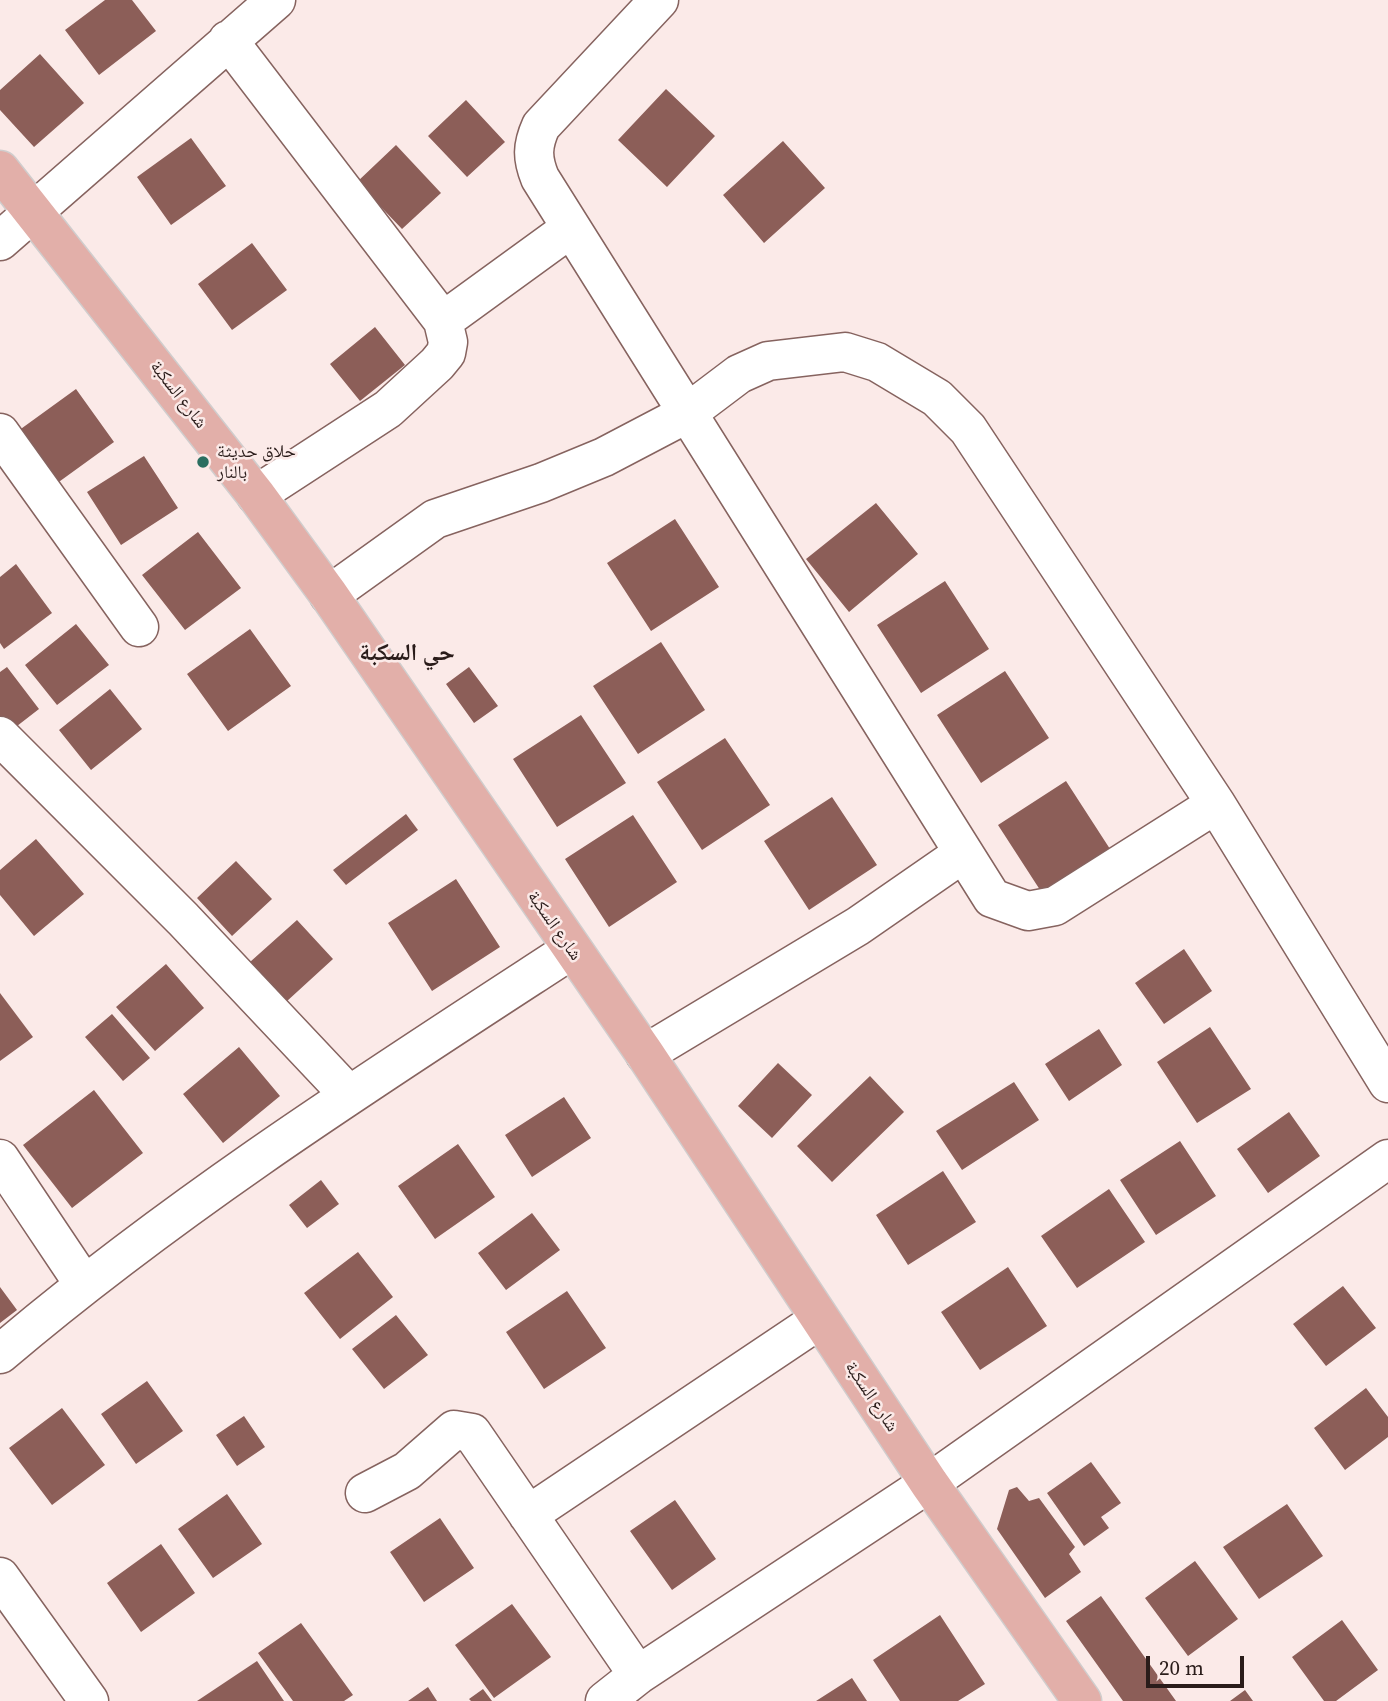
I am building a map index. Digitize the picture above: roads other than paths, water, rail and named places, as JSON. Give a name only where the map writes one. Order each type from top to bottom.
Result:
[{"type":"main road","name":"شارع السكبة","points":[[0,170],[256,495],[329,595],[570,950],[645,1054],[819,1321],[929,1483],[1082,1701]]},
{"type":"street","points":[[0,241],[276,0]]},
{"type":"street","points":[[659,0],[541,127],[533,143],[533,159],[540,178],[992,898],[1028,911],[1055,906],[1216,804]]},
{"type":"street","points":[[228,40],[443,321],[448,342],[446,352],[437,365],[388,410],[256,495]]},
{"type":"street","points":[[443,321],[571,228]]},
{"type":"street","points":[[329,595],[435,519],[541,483],[604,457],[686,414],[739,374],[768,361],[845,352],[877,362],[937,398],[968,429],[1216,804],[1388,1083]]},
{"type":"street","points":[[0,433],[139,627]]},
{"type":"street","points":[[7,755],[183,919],[349,1095]]},
{"type":"street","points":[[645,1054],[858,926],[962,854]]},
{"type":"street","points":[[0,1354],[83,1283],[349,1095],[570,950]]},
{"type":"street","points":[[0,1159],[83,1283]]},
{"type":"street","points":[[605,1701],[638,1675],[929,1483],[1388,1159]]},
{"type":"street","points":[[528,1515],[819,1321]]},
{"type":"street","points":[[365,1493],[407,1471],[454,1430],[464,1430],[478,1441],[638,1675]]},
{"type":"street","points":[[0,1577],[89,1701]]},
{"type":"place","name":"حلاق حديثة بالنار","points":[[203,462]]},
{"type":"district","name":"حي السكبة","points":[[407,654]]}]
